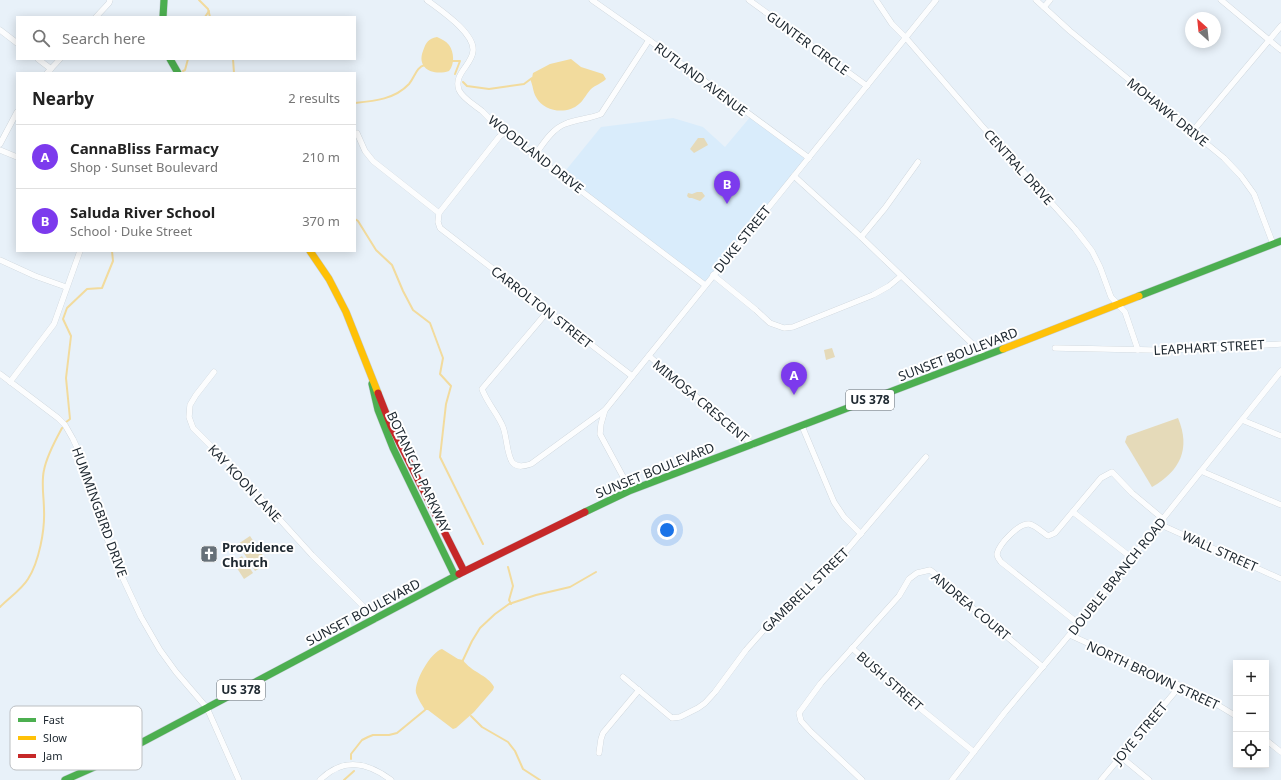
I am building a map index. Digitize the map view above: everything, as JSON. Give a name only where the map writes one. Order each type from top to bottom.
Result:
[{"type":"main road","points":[[163,16],[164,0]]},
{"type":"main road","points":[[171,60],[177,72]]},
{"type":"main road","name":"SUNSET BOULEVARD","points":[[142,742],[464,571],[629,491],[753,445],[1281,241]]},
{"type":"main road","name":"BOTANICAL PARKWAY","points":[[311,252],[329,279],[346,312],[395,433],[464,571]]},
{"type":"main road","name":"BOTANICAL PARKWAY","points":[[370,374],[376,403],[386,434],[455,576]]},
{"type":"main road","name":"SUNSET BOULEVARD","points":[[65,780],[88,770]]},
{"type":"street","name":"WOODLAND DRIVE","points":[[427,0],[458,25],[466,33],[473,46],[473,52],[470,60],[460,75],[458,82],[459,90],[462,94],[505,132],[706,285]]},
{"type":"street","name":"RUTLAND AVENUE","points":[[592,0],[649,40],[808,158]]},
{"type":"street","name":"GUNTER CIRCLE","points":[[749,0],[867,86]]},
{"type":"street","points":[[876,0],[892,24],[906,38]]},
{"type":"street","name":"DUKE STREET","points":[[629,491],[627,484],[600,434],[605,410],[936,0]]},
{"type":"street","name":"MOHAWK DRIVE","points":[[1036,0],[1070,31],[1224,158],[1249,186],[1254,194],[1273,244]]},
{"type":"street","points":[[1044,7],[1050,0]]},
{"type":"street","points":[[1221,0],[1281,50]]},
{"type":"street","points":[[97,16],[109,1]]},
{"type":"street","points":[[1192,132],[1281,26]]},
{"type":"street","points":[[0,30],[16,42]]},
{"type":"street","name":"CENTRAL DRIVE","points":[[906,38],[982,126],[1075,229],[1092,251],[1100,267],[1111,297],[1117,304]]},
{"type":"street","points":[[535,155],[555,130],[564,124],[591,118],[601,114],[649,40]]},
{"type":"street","points":[[39,60],[49,71],[59,60]]},
{"type":"street","points":[[0,144],[16,114]]},
{"type":"street","points":[[357,133],[365,151],[373,161],[440,213],[499,137],[505,132]]},
{"type":"street","points":[[0,150],[16,157]]},
{"type":"street","points":[[861,237],[885,208],[918,162]]},
{"type":"street","points":[[794,176],[861,237],[985,356]]},
{"type":"street","name":"CARROLTON STREET","points":[[440,213],[438,222],[440,228],[632,376]]},
{"type":"street","points":[[10,382],[54,324],[80,252]]},
{"type":"street","points":[[0,260],[35,276],[66,287]]},
{"type":"street","points":[[713,276],[770,323],[784,328],[793,327],[873,295],[889,286],[901,276]]},
{"type":"street","name":"LEAPHART STREET","points":[[1117,304],[1124,312],[1138,350]]},
{"type":"street","points":[[548,311],[482,389],[504,428],[509,456],[518,466],[531,464],[605,410]]},
{"type":"street","name":"LEAPHART STREET","points":[[1055,348],[1138,350],[1204,349],[1281,344]]},
{"type":"street","name":"MIMOSA CRESCENT","points":[[649,356],[753,445]]},
{"type":"street","name":"DOUBLE BRANCH ROAD","points":[[952,780],[1005,712],[1079,624],[1281,371]]},
{"type":"street","name":"KAY KOON LANE","points":[[214,372],[190,405],[189,417],[193,428],[234,469],[312,555],[376,619]]},
{"type":"street","name":"HUMMINGBIRD DRIVE","points":[[0,374],[65,425],[80,454],[97,512],[119,570],[141,617],[160,650],[206,708],[239,780]]},
{"type":"street","points":[[1242,420],[1281,436]]},
{"type":"street","points":[[802,426],[834,502],[844,517],[861,534]]},
{"type":"street","name":"GAMBRELL STREET","points":[[639,690],[672,718],[680,717],[705,703],[768,624],[825,573],[861,534],[926,457]]},
{"type":"street","points":[[1201,471],[1281,505]]},
{"type":"street","name":"WALL STREET","points":[[1072,512],[1101,478],[1112,472],[1161,521],[1281,579]]},
{"type":"street","points":[[1072,512],[1132,558]]},
{"type":"street","name":"NORTH BROWN STREET","points":[[1072,512],[1055,533],[1048,536],[1032,525],[1022,525],[997,552],[998,558],[1001,562],[1079,624]]},
{"type":"street","name":"ANDREA COURT","points":[[852,648],[898,596],[909,579],[918,573],[930,570],[1043,667]]},
{"type":"street","name":"NORTH BROWN STREET","points":[[1070,635],[1215,702],[1233,714]]},
{"type":"street","name":"BUSH STREET","points":[[862,780],[811,732],[801,721],[799,713],[821,683],[852,648],[916,705],[974,752]]},
{"type":"street","points":[[599,753],[603,733],[639,690],[623,677]]},
{"type":"street","name":"JOYE STREET","points":[[1101,780],[1180,686]]},
{"type":"street","points":[[1269,742],[1281,752]]},
{"type":"street","points":[[1120,756],[1149,780]]},
{"type":"street","points":[[320,780],[329,773],[343,766],[352,764],[372,768],[391,780]]},
{"type":"shaded area","points":[[437,37],[443,40],[451,48],[453,62],[449,71],[438,73],[432,72],[424,67],[422,62],[421,57],[426,43]]},
{"type":"shaded area","points":[[571,59],[581,67],[603,74],[606,79],[594,86],[581,102],[574,107],[562,111],[550,109],[544,106],[536,97],[530,79],[532,78],[533,73],[550,64]]},
{"type":"shaded area","points":[[751,116],[809,158],[705,285],[562,175],[601,127],[673,118],[703,127],[725,147]]},
{"type":"shaded area","points":[[698,138],[704,138],[708,145],[694,153],[690,149]]},
{"type":"shaded area","points":[[702,192],[705,196],[700,201],[687,196],[688,193],[692,194]]},
{"type":"shaded area","points":[[832,348],[835,357],[826,360],[824,350]]},
{"type":"shaded area","points":[[1178,418],[1182,429],[1183,440],[1183,449],[1180,458],[1170,474],[1152,487],[1125,442],[1127,436]]},
{"type":"shaded area","points":[[250,536],[268,563],[255,571],[238,544]]},
{"type":"shaded area","points":[[242,556],[253,573],[244,579],[233,562]]},
{"type":"shaded area","points":[[442,649],[458,659],[463,660],[470,668],[488,679],[494,687],[474,712],[453,729],[428,710],[425,710],[416,693],[420,675],[428,661],[433,655]]},
{"type":"waterway","points":[[199,0],[208,9],[210,16]]},
{"type":"waterway","points":[[206,16],[209,11]]},
{"type":"waterway","points":[[183,71],[185,70],[188,60]]},
{"type":"waterway","points":[[233,60],[234,72]]},
{"type":"waterway","points":[[451,61],[460,61],[455,74]]},
{"type":"waterway","points":[[356,103],[377,100],[397,93],[409,84],[420,68],[425,65]]},
{"type":"waterway","points":[[463,82],[467,86],[489,89],[524,84],[532,78]]},
{"type":"waterway","points":[[356,220],[376,250],[392,265],[413,310],[430,323],[443,358],[440,374],[451,386],[446,404],[440,457],[483,544]]},
{"type":"waterway","points":[[65,423],[70,419],[66,378],[71,336],[63,319],[67,308],[87,289],[102,288],[113,261],[112,252]]},
{"type":"waterway","points":[[0,607],[25,583],[35,564],[40,546],[44,518],[43,475],[45,464],[62,428]]},
{"type":"waterway","points":[[508,567],[513,586],[509,600],[511,604]]},
{"type":"waterway","points":[[463,660],[480,628],[495,614],[509,604],[536,595],[570,587],[596,572]]},
{"type":"waterway","points":[[351,759],[351,754],[362,740],[373,735],[389,735],[397,733],[425,710]]},
{"type":"waterway","points":[[471,716],[482,727],[508,742],[515,751],[523,769],[540,780]]},
{"type":"waterway","points":[[344,780],[354,771]]},
{"type":"traffic: fast","points":[[163,16],[164,0]]},
{"type":"traffic: fast","points":[[171,60],[177,72]]},
{"type":"traffic: fast","points":[[1139,296],[1281,241]]},
{"type":"traffic: fast","points":[[585,512],[629,491],[1003,349]]},
{"type":"traffic: fast","points":[[372,384],[378,410],[393,448],[455,576]]},
{"type":"traffic: fast","points":[[142,742],[459,574]]},
{"type":"traffic: fast","points":[[65,780],[88,770]]},
{"type":"traffic: slow","points":[[311,252],[329,279],[346,312],[378,393]]},
{"type":"traffic: slow","points":[[1003,349],[1139,296]]},
{"type":"traffic: jam","points":[[378,393],[391,426],[464,571]]},
{"type":"traffic: jam","points":[[459,574],[585,512]]},
{"type":"place","name":"Saluda River School","points":[[727,204]]},
{"type":"place","name":"CannaBliss Farmacy","points":[[794,395]]},
{"type":"place","name":"Providence Church","points":[[209,554]]}]
